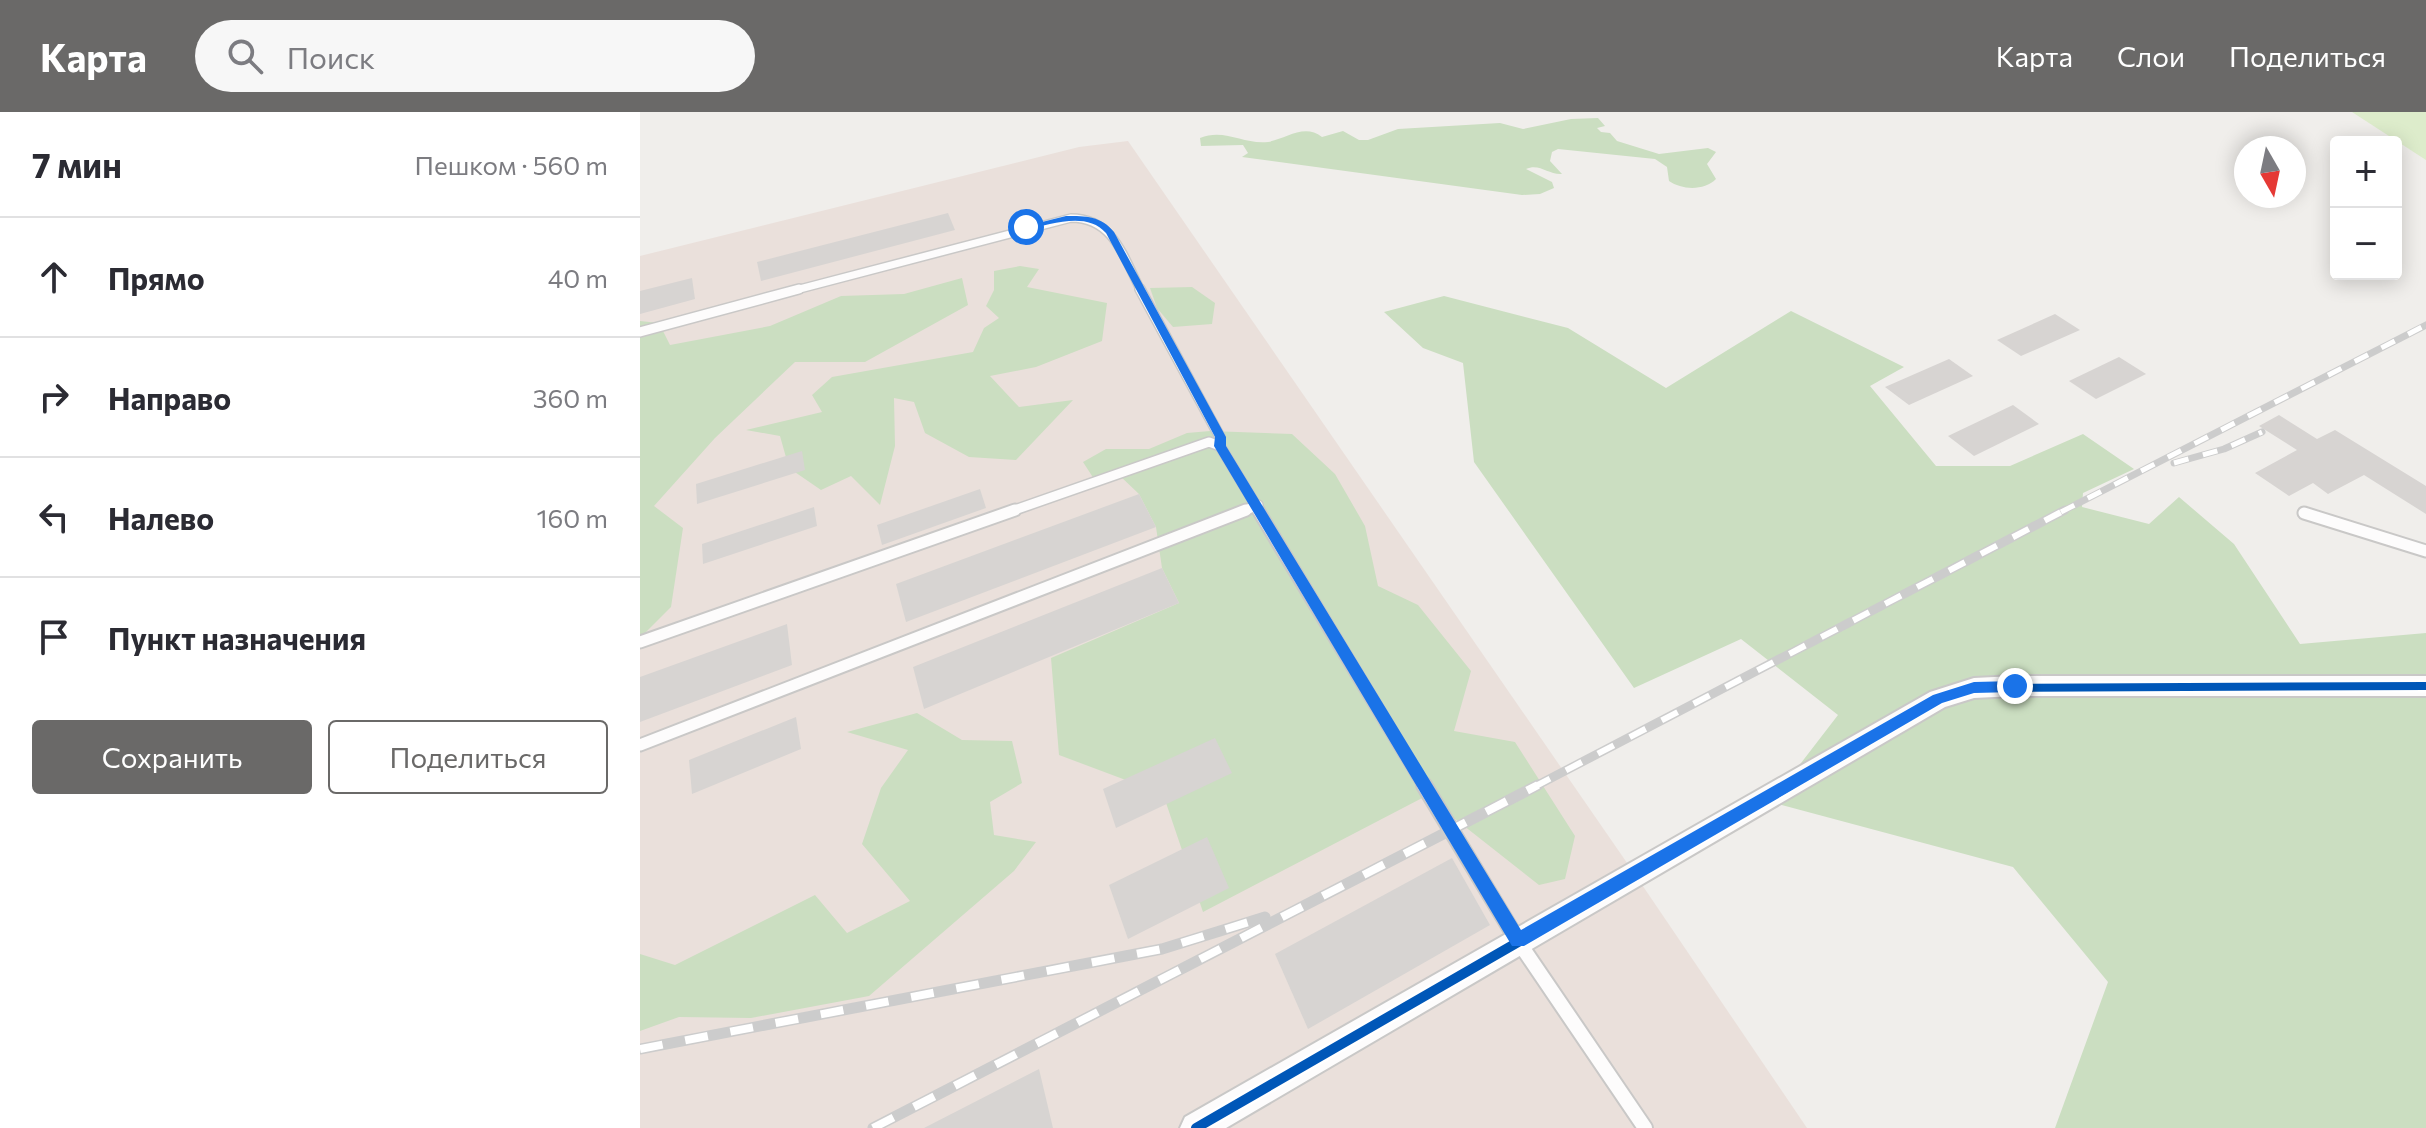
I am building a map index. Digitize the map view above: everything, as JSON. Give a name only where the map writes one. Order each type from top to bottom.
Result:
[{"type":"street","points":[[1196,1128],[1938,699],[1974,688],[2426,686]]},
{"type":"lane","points":[[640,332],[1026,227],[1066,218],[1090,219],[1103,224],[1220,437],[1220,446],[1518,941],[1645,1128]]},
{"type":"lane","points":[[640,642],[1184,450],[1209,442],[1220,446]]},
{"type":"lane","points":[[640,745],[1258,505]]},
{"type":"lane","points":[[2304,513],[2426,551]]},
{"type":"shaded area","points":[[1128,141],[1807,1128],[640,1128],[640,256],[1079,147]]},
{"type":"green space","points":[[2352,112],[2426,112],[2426,160],[2402,144],[2402,136],[2389,136]]},
{"type":"green space","points":[[1598,118],[1605,126],[1597,128],[1601,132],[1610,133],[1617,141],[1659,154],[1708,148],[1716,152],[1707,164],[1716,179],[1705,186],[1686,187],[1669,181],[1667,167],[1655,159],[1558,149],[1552,152],[1550,161],[1562,174],[1536,167],[1526,169],[1552,182],[1554,188],[1540,194],[1522,195],[1242,157],[1248,153],[1243,145],[1201,146],[1200,138],[1218,135],[1268,142],[1308,131],[1322,137],[1343,131],[1359,140],[1368,140],[1398,129],[1500,123],[1523,129],[1571,119]]},
{"type":"green space","points":[[1020,266],[1039,269],[1027,287],[1107,303],[1102,341],[1036,367],[990,376],[1019,407],[1073,400],[1016,460],[969,457],[925,433],[914,402],[894,398],[895,446],[880,505],[851,476],[821,490],[789,468],[780,436],[746,430],[822,412],[812,395],[832,377],[973,352],[984,328],[999,318],[986,306],[994,290],[994,271]]},
{"type":"green space","points":[[962,278],[968,305],[865,362],[795,362],[715,438],[654,506],[683,528],[671,607],[640,638],[640,321],[659,323],[670,345],[770,326],[841,296],[904,294]]},
{"type":"green space","points":[[1192,287],[1215,303],[1212,324],[1173,327],[1157,308],[1150,288]]},
{"type":"green space","points":[[1444,296],[1568,328],[1666,388],[1791,311],[1904,367],[1870,386],[1936,466],[2010,466],[2083,434],[2134,469],[2083,493],[2082,507],[2149,524],[2179,497],[2234,544],[2300,644],[2426,633],[2426,1128],[2055,1128],[2108,982],[2013,867],[1771,802],[1838,715],[1741,639],[1634,688],[1474,462],[1463,363],[1423,348],[1384,312]]},
{"type":"green space","points":[[1187,433],[1292,434],[1335,474],[1365,526],[1378,586],[1418,605],[1471,671],[1454,731],[1515,742],[1575,836],[1565,879],[1539,885],[1426,796],[1203,912],[1163,794],[1059,755],[1051,658],[1179,603],[1162,568],[1156,527],[1139,494],[1119,475],[1094,479],[1083,462],[1106,449],[1149,449]]},
{"type":"green space","points":[[917,713],[962,740],[1012,741],[1022,783],[990,802],[994,835],[1036,842],[1014,871],[869,996],[751,1018],[679,1017],[640,1031],[640,954],[675,965],[815,895],[847,933],[910,901],[862,844],[881,788],[908,750],[847,732]]},
{"type":"building","points":[[948,213],[955,230],[761,281],[757,262]]},
{"type":"building","points":[[692,278],[695,299],[640,314],[640,291]]},
{"type":"building","points":[[2055,314],[2080,330],[2021,356],[1997,340]]},
{"type":"building","points":[[2119,357],[2146,374],[2096,399],[2069,381]]},
{"type":"building","points":[[1949,359],[1973,376],[1909,405],[1885,387]]},
{"type":"building","points":[[2013,405],[2039,424],[1974,456],[1948,436]]},
{"type":"building","points":[[2279,415],[2317,439],[2335,430],[2426,486],[2426,514],[2364,475],[2328,494],[2313,483],[2289,496],[2255,473],[2297,450],[2259,426]]},
{"type":"building","points":[[802,451],[805,470],[697,504],[696,484]]},
{"type":"building","points":[[980,489],[986,508],[882,545],[877,525]]},
{"type":"building","points":[[1139,494],[1156,527],[906,622],[896,584]]},
{"type":"building","points":[[814,507],[817,526],[703,564],[702,544]]},
{"type":"building","points":[[1162,568],[1179,603],[924,709],[913,667]]},
{"type":"building","points":[[787,624],[792,665],[640,722],[640,677]]},
{"type":"building","points":[[796,717],[801,749],[692,794],[689,760]]},
{"type":"building","points":[[1215,738],[1232,773],[1116,828],[1103,789]]},
{"type":"building","points":[[1207,837],[1229,888],[1128,939],[1109,885]]},
{"type":"building","points":[[1452,858],[1490,925],[1308,1029],[1275,954]]},
{"type":"building","points":[[1039,1069],[1053,1128],[924,1128]]},
{"type":"railway","points":[[2061,512],[2426,325]]},
{"type":"railway","points":[[2174,463],[2224,449],[2262,432]]},
{"type":"railway","points":[[1534,787],[2065,510]]},
{"type":"railway","points":[[873,1128],[1538,785]]},
{"type":"railway","points":[[640,1049],[1162,949],[1265,917]]},
{"type":"cycle path","points":[[1196,1128],[1938,699],[1974,688],[2015,686],[2426,686]]},
{"type":"route","points":[[1026,227],[1066,218],[1090,219],[1103,224],[1110,232],[1220,437],[1220,446],[1228,454],[1518,941],[1938,699],[1974,688],[2015,686]]}]
